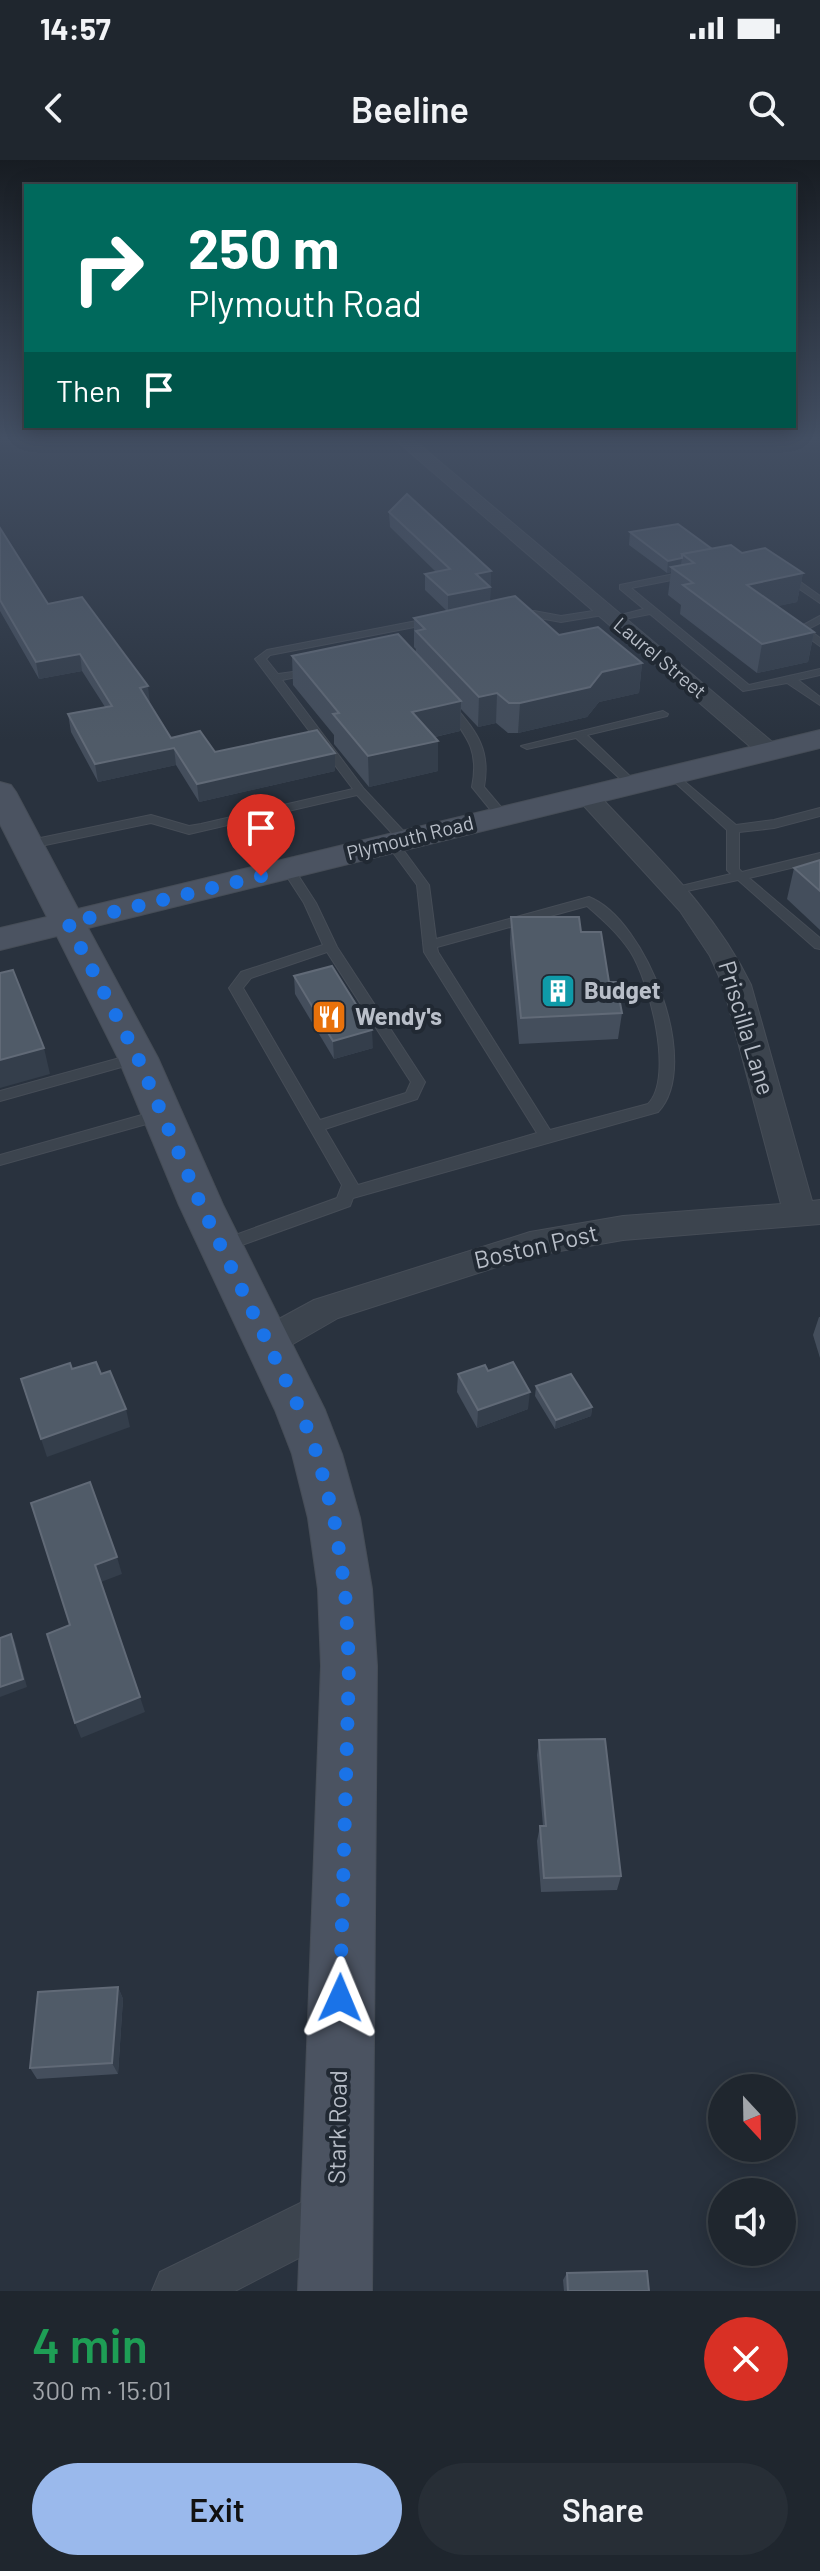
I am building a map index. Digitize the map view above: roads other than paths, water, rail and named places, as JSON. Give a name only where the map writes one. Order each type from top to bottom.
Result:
[{"type":"street","name":"Laurel Street","points":[[522,540],[769,751]]},
{"type":"street","name":"Plymouth Road","points":[[0,939],[820,739]]},
{"type":"street","name":"Stark Road","points":[[0,792],[164,1114],[317,1454],[334,1518],[345,1589],[349,1666],[335,2291]]},
{"type":"street","name":"Priscilla Lane","points":[[586,795],[677,891],[714,937],[737,985],[810,1212]]},
{"type":"street","name":"Boston Post","points":[[267,1342],[326,1309],[530,1244],[623,1228],[810,1212]]},
{"type":"street","points":[[179,2291],[337,2211]]},
{"type":"lane","points":[[775,568],[820,600]]},
{"type":"lane","points":[[708,571],[623,587],[747,689],[820,672]]},
{"type":"lane","points":[[512,605],[525,607],[534,614]]},
{"type":"lane","points":[[504,621],[534,614],[561,619],[651,611]]},
{"type":"lane","points":[[442,619],[267,653],[260,659],[398,841],[427,897],[430,945],[439,966],[546,1136]]},
{"type":"lane","points":[[820,619],[801,629],[820,643]]},
{"type":"lane","points":[[385,630],[398,643]]},
{"type":"lane","points":[[275,678],[321,669]]},
{"type":"lane","points":[[789,679],[820,702]]},
{"type":"lane","points":[[439,695],[482,751],[484,765],[478,787],[502,816]]},
{"type":"lane","points":[[527,746],[663,714]]},
{"type":"lane","points":[[579,734],[632,784]]},
{"type":"lane","points":[[672,774],[733,829],[733,870],[820,945]]},
{"type":"lane","points":[[26,845],[151,819],[189,830],[360,791]]},
{"type":"lane","points":[[733,829],[774,824],[820,812]]},
{"type":"lane","points":[[677,891],[820,857]]},
{"type":"lane","points":[[288,869],[310,903],[330,947],[418,1082],[412,1096],[316,1127]]},
{"type":"lane","points":[[347,1194],[653,1108],[664,1095],[668,1069],[656,1003],[642,959],[622,930],[589,901],[430,945]]},
{"type":"lane","points":[[221,1246],[344,1202],[347,1194],[350,1185],[236,988],[246,975],[330,947]]},
{"type":"lane","points":[[0,1096],[138,1058]]},
{"type":"lane","points":[[0,1160],[164,1114]]},
{"type":"place","name":"Budget","points":[[558,991]]},
{"type":"place","name":"Wendy's","points":[[329,1017]]}]
